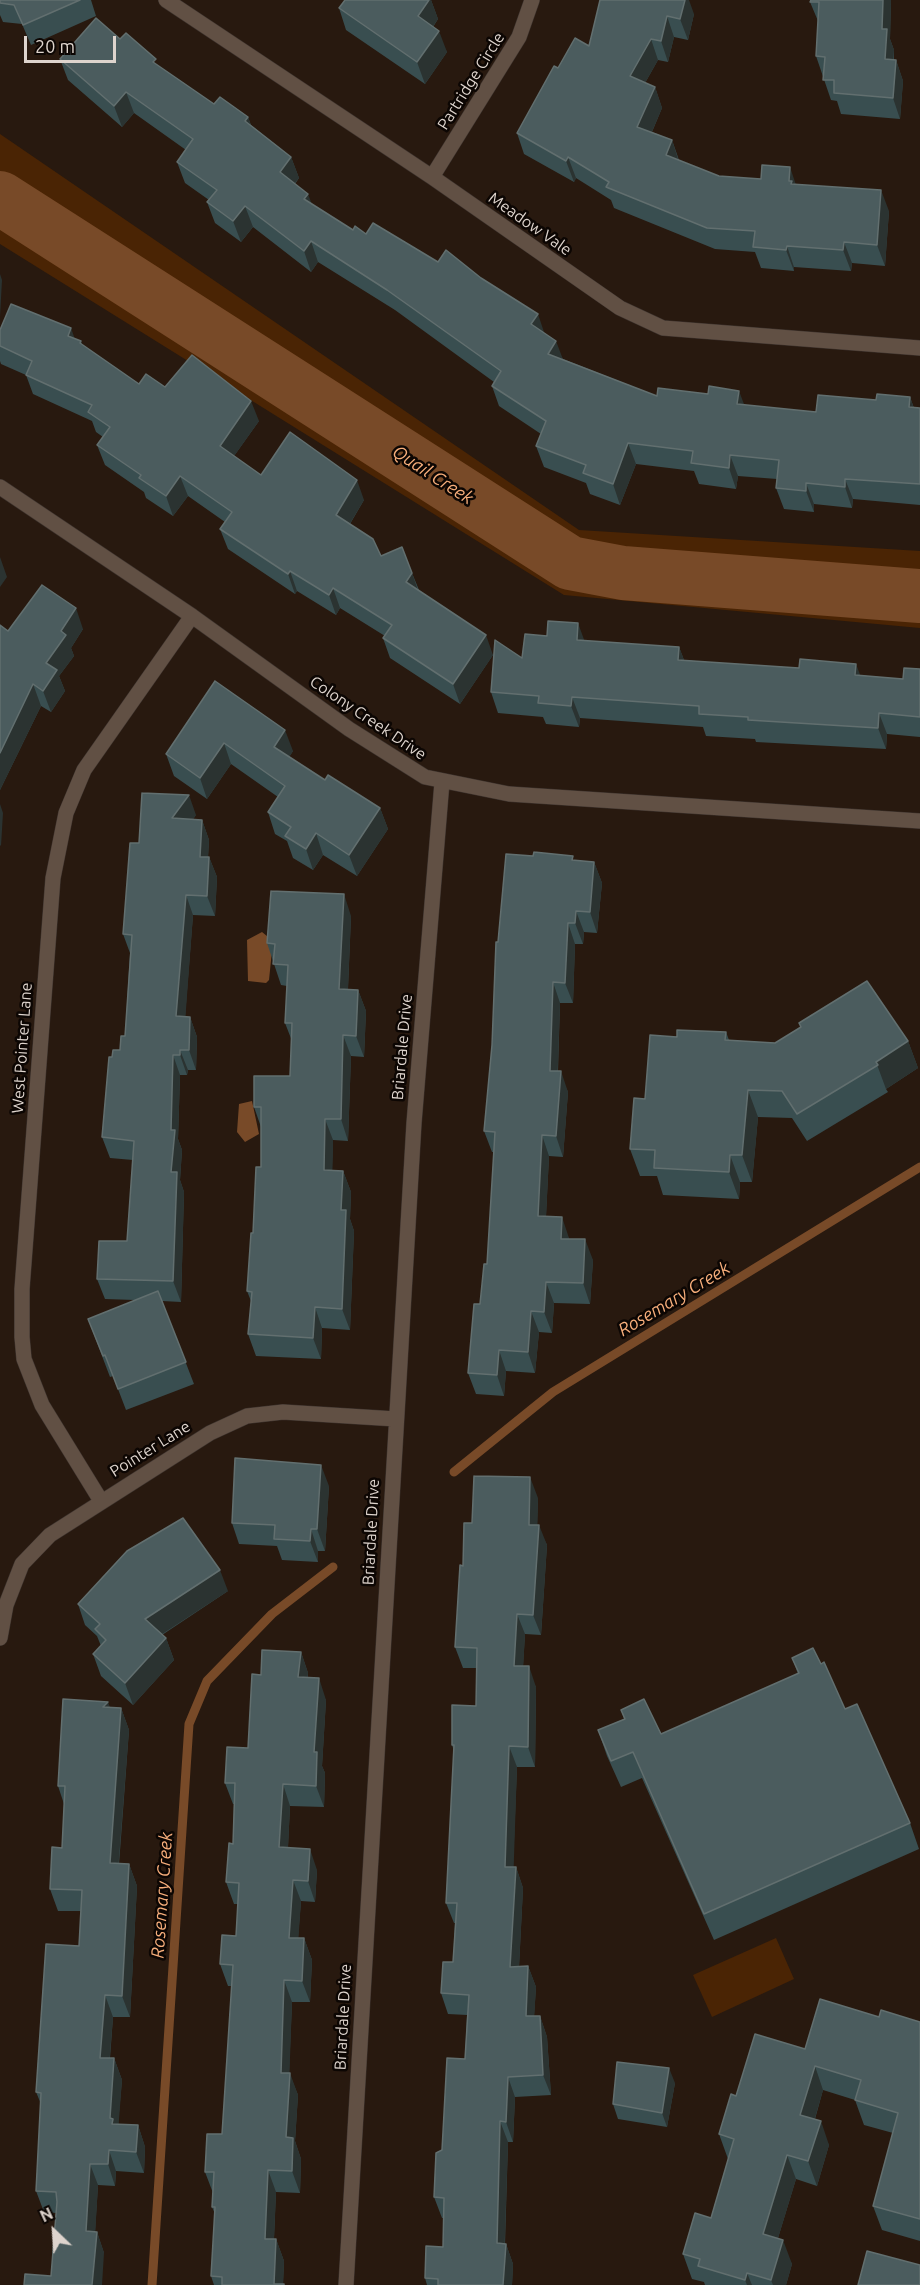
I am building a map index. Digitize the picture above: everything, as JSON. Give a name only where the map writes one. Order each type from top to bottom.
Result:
[{"type":"street","name":"Meadow Vale","points":[[166,0],[432,177],[620,308],[663,328],[920,348]]},
{"type":"street","name":"Partridge Circle","points":[[432,177],[519,37],[532,0]]},
{"type":"street","name":"Colony Creek Drive","points":[[0,487],[192,616],[349,729],[410,769],[442,782],[509,794],[920,821]]},
{"type":"street","name":"West Pointer Lane","points":[[101,1501],[42,1405],[24,1359],[22,1337],[22,1289],[53,878],[66,813],[84,770],[192,616]]},
{"type":"street","name":"Briardale Drive","points":[[346,2285],[414,1123],[442,782]]},
{"type":"street","name":"Pointer Lane","points":[[0,1638],[6,1605],[22,1564],[50,1535],[210,1433],[247,1416],[283,1412],[396,1419]]},
{"type":"shaded area","points":[[0,134],[579,530],[920,551],[920,628],[564,595],[0,244]]},
{"type":"shaded area","points":[[262,932],[273,941],[269,980],[266,983],[248,981],[247,940]]},
{"type":"shaded area","points":[[252,1101],[259,1134],[245,1142],[237,1132],[239,1104]]},
{"type":"shaded area","points":[[776,1938],[794,1979],[712,2017],[693,1975]]},
{"type":"building","points":[[0,0],[80,0],[23,25],[14,5],[0,3]]},
{"type":"building","points":[[345,0],[429,0],[418,16],[439,31],[417,62],[339,8]]},
{"type":"building","points":[[600,0],[685,0],[680,19],[667,16],[661,41],[651,39],[630,76],[655,87],[637,127],[672,140],[666,155],[719,176],[761,179],[762,165],[790,167],[789,181],[792,181],[791,184],[881,190],[877,245],[844,242],[843,250],[787,246],[786,250],[753,247],[755,231],[707,228],[606,187],[609,182],[568,157],[566,161],[517,133],[554,66],[558,68],[575,38],[589,46]]},
{"type":"building","points":[[811,0],[883,0],[882,29],[887,29],[885,59],[896,60],[893,98],[834,93],[834,80],[823,80],[825,57],[816,56],[819,2],[810,2]]},
{"type":"building","points":[[96,18],[120,39],[126,33],[156,59],[153,62],[214,104],[220,97],[248,117],[245,121],[291,157],[280,172],[308,194],[304,199],[353,230],[355,226],[366,234],[373,223],[438,262],[446,250],[481,278],[538,314],[531,324],[556,341],[548,354],[657,396],[658,388],[708,394],[709,386],[739,391],[737,404],[816,412],[818,395],[876,400],[877,394],[910,397],[909,407],[920,408],[920,484],[845,479],[845,487],[806,483],[806,491],[776,488],[779,460],[730,455],[729,468],[691,463],[693,451],[628,443],[613,484],[583,473],[586,465],[536,446],[546,421],[492,386],[501,371],[387,290],[311,241],[304,251],[245,206],[233,221],[207,202],[217,190],[177,162],[193,139],[126,92],[114,106],[60,59]]},
{"type":"building","points":[[11,304],[71,328],[68,336],[81,341],[80,343],[139,384],[146,374],[165,387],[192,355],[251,401],[220,446],[261,475],[290,432],[357,480],[336,515],[373,539],[381,556],[402,547],[412,573],[406,582],[486,635],[453,684],[383,638],[392,625],[333,588],[329,595],[290,571],[288,574],[220,529],[232,512],[180,476],[166,496],[139,478],[141,475],[97,445],[110,427],[88,412],[92,405],[26,375],[32,361],[0,346],[0,330]]},
{"type":"building","points":[[42,585],[76,608],[61,631],[66,635],[46,663],[57,670],[43,691],[33,684],[0,753],[0,625],[8,631]]},
{"type":"building","points":[[548,621],[578,623],[577,640],[679,647],[678,660],[799,668],[800,659],[856,664],[855,675],[903,679],[904,668],[920,669],[920,717],[879,713],[878,728],[748,720],[748,717],[699,714],[699,706],[572,697],[571,706],[538,703],[539,696],[491,692],[495,640],[522,658],[525,634],[547,636]]},
{"type":"building","points":[[215,681],[285,730],[274,747],[325,780],[328,775],[380,808],[349,855],[316,833],[306,849],[285,836],[291,827],[268,812],[285,786],[224,743],[200,778],[166,754]]},
{"type":"building","points":[[142,793],[189,795],[172,818],[202,820],[200,857],[209,857],[207,896],[186,895],[176,1016],[190,1017],[189,1050],[180,1050],[180,1055],[173,1055],[171,1130],[175,1130],[171,1172],[177,1172],[173,1281],[97,1279],[99,1241],[127,1241],[134,1141],[102,1137],[109,1057],[112,1057],[113,1050],[120,1050],[121,1036],[125,1036],[132,935],[123,934],[130,843],[139,843]]},
{"type":"building","points":[[534,852],[573,856],[572,860],[594,862],[590,912],[576,911],[575,923],[568,923],[565,983],[553,982],[550,1071],[561,1071],[556,1136],[542,1135],[538,1216],[562,1217],[561,1239],[585,1239],[583,1283],[546,1282],[544,1312],[531,1311],[528,1352],[499,1350],[497,1375],[468,1373],[474,1304],[480,1304],[484,1264],[487,1264],[495,1132],[484,1131],[492,1045],[496,942],[498,942],[506,854],[533,856]]},
{"type":"building","points":[[271,891],[344,894],[339,989],[358,990],[356,1036],[343,1035],[341,1119],[325,1119],[324,1170],[343,1171],[341,1210],[346,1210],[342,1309],[315,1307],[313,1338],[248,1334],[252,1292],[247,1291],[256,1167],[261,1167],[261,1107],[254,1107],[254,1076],[290,1076],[292,1023],[285,1023],[288,965],[273,964],[275,944],[267,943]]},
{"type":"building","points":[[867,981],[908,1041],[876,1062],[878,1065],[797,1114],[782,1091],[748,1090],[742,1155],[730,1155],[729,1172],[654,1168],[655,1150],[630,1149],[634,1098],[645,1099],[650,1035],[677,1037],[677,1030],[726,1032],[725,1040],[775,1043],[801,1027],[799,1023]]},
{"type":"building","points":[[158,1291],[186,1362],[118,1389],[88,1319]]},
{"type":"building","points":[[235,1458],[321,1465],[317,1529],[311,1529],[310,1541],[274,1539],[275,1525],[232,1523]]},
{"type":"building","points":[[474,1476],[530,1477],[529,1525],[539,1525],[533,1615],[517,1614],[514,1666],[529,1666],[528,1747],[509,1746],[505,1867],[516,1867],[510,1967],[528,1966],[526,2016],[540,2016],[543,2075],[508,2077],[506,2122],[500,2121],[497,2243],[506,2244],[503,2285],[438,2285],[438,2279],[425,2278],[426,2246],[443,2247],[444,2198],[434,2197],[436,2153],[442,2150],[447,2058],[465,2059],[469,1995],[441,1993],[443,1962],[453,1962],[457,1903],[446,1903],[454,1745],[452,1745],[452,1705],[476,1706],[477,1648],[455,1647],[460,1565],[463,1566],[464,1523],[472,1523]]},
{"type":"building","points":[[183,1518],[220,1570],[145,1619],[166,1638],[125,1683],[93,1654],[106,1640],[95,1629],[100,1624],[78,1604],[127,1551]]},
{"type":"building","points":[[813,1648],[821,1664],[824,1662],[845,1709],[857,1704],[910,1823],[704,1914],[633,1752],[611,1761],[598,1730],[625,1719],[621,1710],[644,1699],[661,1734],[799,1673],[792,1658]]},
{"type":"building","points":[[262,1650],[301,1652],[298,1677],[319,1678],[314,1752],[317,1752],[316,1786],[283,1784],[279,1847],[310,1849],[308,1881],[293,1880],[289,1938],[304,1938],[302,1981],[284,1980],[281,2073],[290,2073],[286,2137],[293,2138],[292,2171],[268,2170],[265,2239],[276,2239],[274,2284],[284,2285],[222,2285],[222,2277],[211,2276],[215,2207],[212,2207],[214,2172],[205,2172],[207,2134],[222,2134],[233,1965],[220,1964],[222,1935],[236,1936],[239,1883],[226,1882],[229,1843],[233,1844],[235,1783],[225,1783],[227,1747],[248,1748],[252,1674],[261,1675]]},
{"type":"building","points":[[63,1699],[108,1702],[103,1707],[121,1708],[110,1863],[129,1864],[122,1996],[105,1995],[100,2058],[114,2058],[110,2118],[113,2119],[112,2124],[138,2125],[136,2152],[109,2150],[108,2164],[90,2164],[86,2231],[97,2232],[92,2285],[24,2285],[25,2274],[51,2276],[57,2202],[56,2192],[36,2191],[41,2093],[36,2092],[46,1944],[79,1946],[82,1890],[50,1889],[52,1847],[62,1848],[65,1786],[58,1786]]},
{"type":"building","points":[[820,1999],[879,2017],[881,2010],[920,2022],[920,2219],[873,2206],[898,2113],[855,2100],[861,2080],[815,2066],[800,2115],[821,2121],[808,2161],[787,2155],[763,2234],[783,2240],[771,2280],[747,2273],[745,2280],[698,2266],[700,2259],[683,2254],[695,2213],[711,2218],[734,2139],[719,2134],[731,2094],[736,2096],[755,2034],[805,2049]]},
{"type":"building","points":[[617,2062],[669,2068],[662,2113],[613,2104]]},
{"type":"building","points":[[867,2251],[920,2265],[920,2285],[858,2285]]},
{"type":"waterway","name":"Quail Creek","points":[[0,198],[570,563],[623,573],[920,596]]},
{"type":"waterway","name":"Rosemary Creek","points":[[454,1472],[553,1392],[920,1167]]},
{"type":"waterway","name":"Rosemary Creek","points":[[152,2285],[189,1724],[207,1681],[272,1614],[333,1567]]}]
